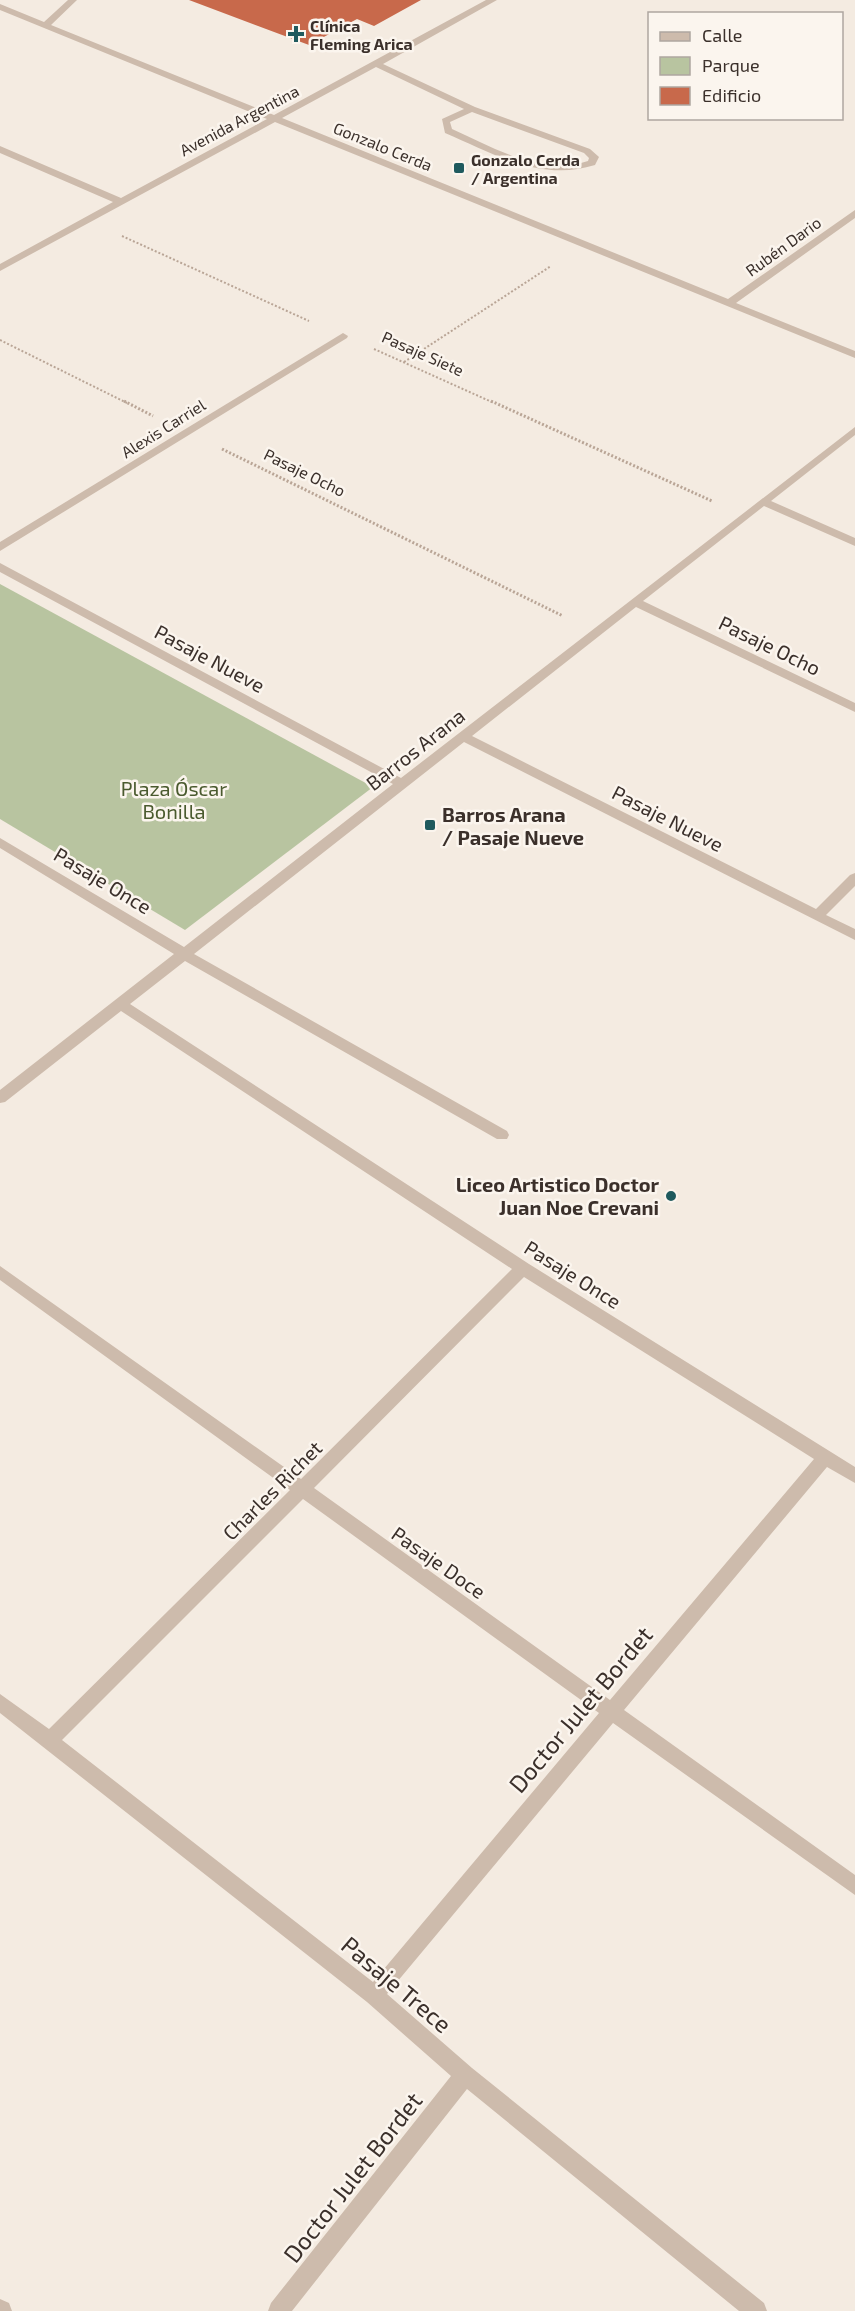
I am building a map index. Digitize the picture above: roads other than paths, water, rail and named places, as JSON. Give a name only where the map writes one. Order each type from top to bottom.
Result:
[{"type":"street","points":[[45,25],[73,0]]},
{"type":"street","name":"Avenida Argentina","points":[[0,268],[494,0]]},
{"type":"street","name":"Gonzalo Cerda","points":[[0,7],[855,355]]},
{"type":"street","points":[[376,64],[472,109],[587,150],[594,157],[592,163],[570,169],[545,166],[523,161],[448,131],[445,121],[472,109]]},
{"type":"street","points":[[0,149],[121,202]]},
{"type":"street","name":"Rubén Dario","points":[[728,304],[855,213]]},
{"type":"street","name":"Alexis Carriel","points":[[0,547],[344,336]]},
{"type":"street","name":"Barros Arana","points":[[0,1098],[855,430]]},
{"type":"street","points":[[764,502],[855,542]]},
{"type":"street","name":"Pasaje Nueve","points":[[0,567],[402,784]]},
{"type":"street","name":"Pasaje Ocho","points":[[635,602],[855,708]]},
{"type":"street","name":"Pasaje Nueve","points":[[463,736],[855,935]]},
{"type":"street","name":"Pasaje Once","points":[[0,842],[184,954],[502,1135]]},
{"type":"street","points":[[817,916],[855,878]]},
{"type":"street","name":"Pasaje Once","points":[[120,1004],[523,1268],[855,1476]]},
{"type":"street","name":"Charles Richet","points":[[49,1741],[523,1268]]},
{"type":"street","name":"Pasaje Doce","points":[[0,1272],[855,1886]]},
{"type":"street","name":"Doctor Julet Bordet","points":[[374,1995],[826,1456]]},
{"type":"street","name":"Pasaje Trece","points":[[0,1702],[374,1995],[465,2075],[756,2311]]},
{"type":"street","name":"Doctor Julet Bordet","points":[[279,2311],[465,2075]]},
{"type":"place","name":"Clínica Fleming Arica","points":[[296,34]]},
{"type":"place","name":"Gonzalo Cerda / Argentina","points":[[459,168]]},
{"type":"place","name":"Barros Arana / Pasaje Nueve","points":[[430,825]]},
{"type":"place","name":"Liceo Artistico Doctor Juan Noe Crevani","points":[[671,1196]]},
{"type":"park label","name":"Plaza Óscar Bonilla","points":[[174,800]]}]
